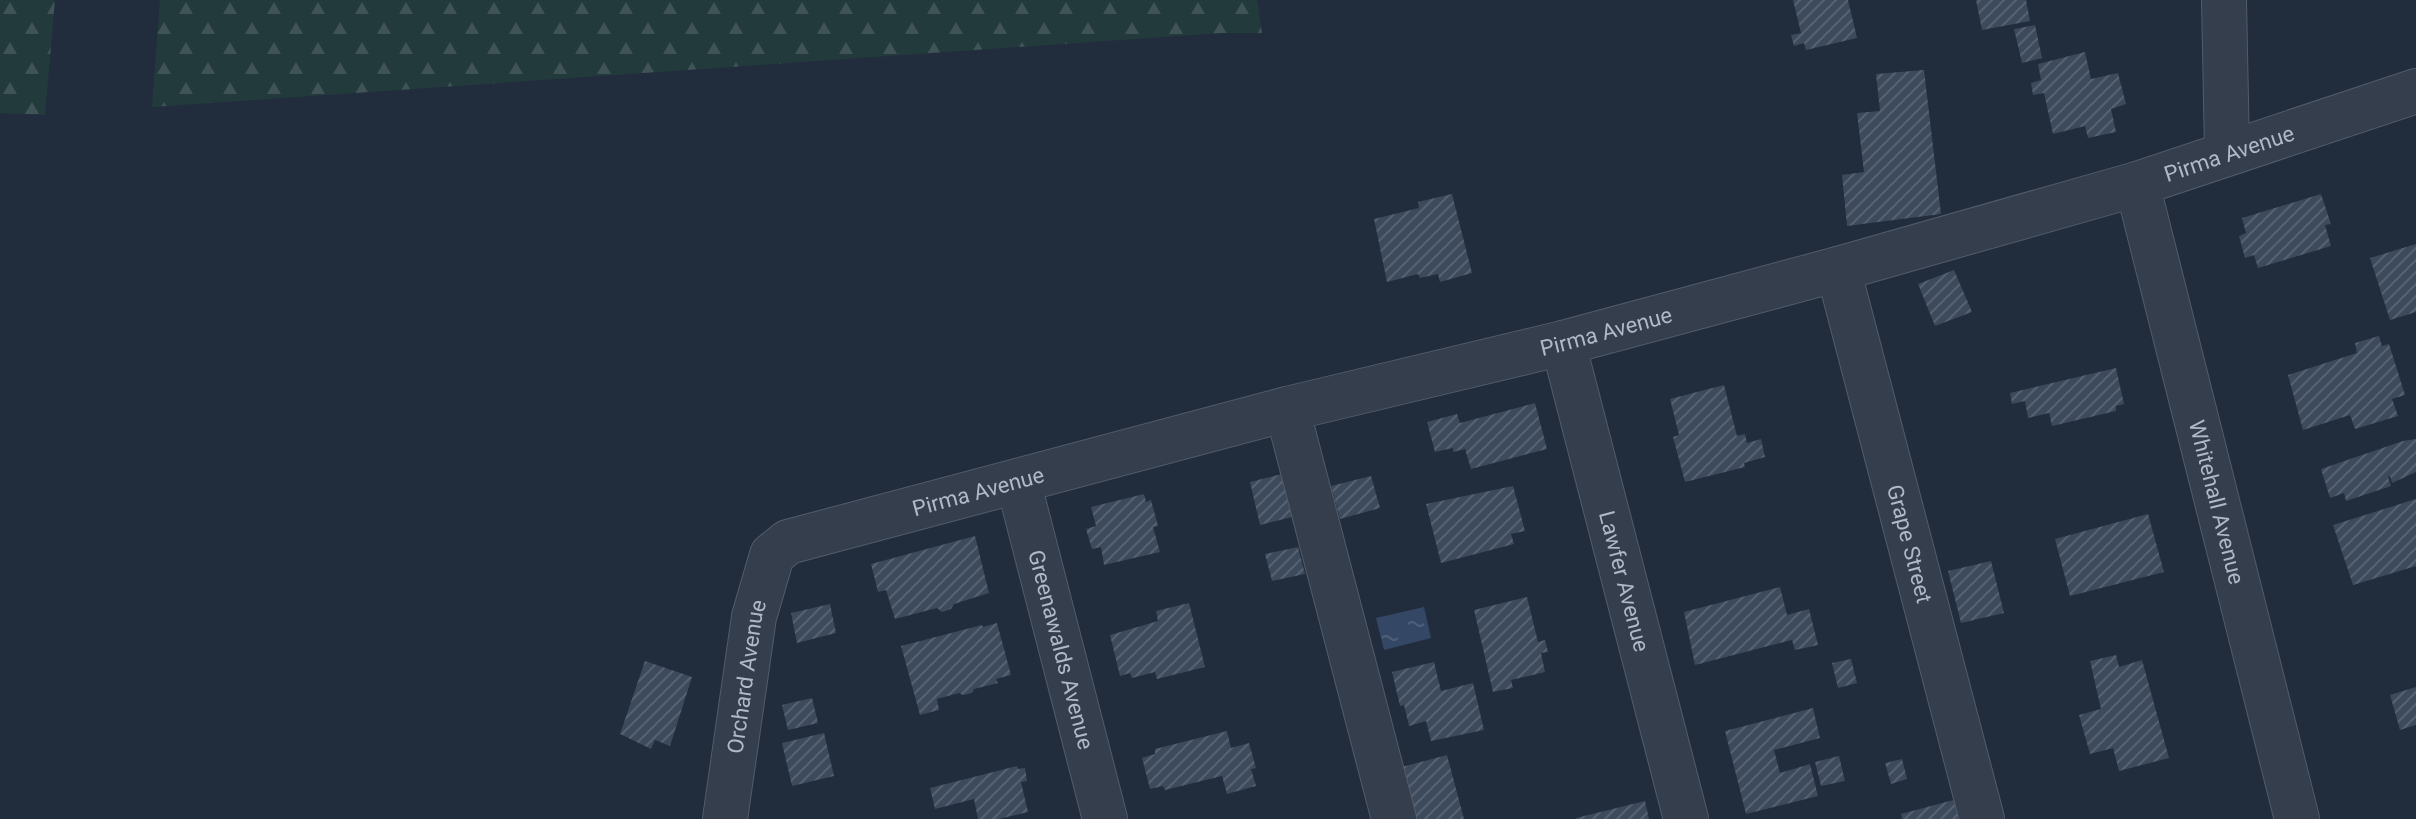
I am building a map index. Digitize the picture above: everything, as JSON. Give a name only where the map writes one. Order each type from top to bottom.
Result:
[{"type":"street","points":[[2224,0],[2227,152]]},
{"type":"street","name":"Pirma Avenue","points":[[788,542],[1287,409],[1563,343],[1838,269],[2137,184],[2416,91]]},
{"type":"street","name":"Whitehall Avenue","points":[[2137,184],[2297,819]]},
{"type":"street","name":"Grape Street","points":[[1838,269],[1982,819]]},
{"type":"street","name":"Lawfer Avenue","points":[[1563,343],[1686,819]]},
{"type":"street","points":[[1287,409],[1394,819]]},
{"type":"street","name":"Greenawalds Avenue","points":[[1018,481],[1105,819]]},
{"type":"street","name":"Orchard Avenue","points":[[725,819],[754,617],[772,555],[788,542]]},
{"type":"green space","points":[[0,0],[55,0],[45,115],[0,113]]},
{"type":"green space","points":[[160,0],[1257,0],[1262,33],[1221,33],[152,107]]},
{"type":"water","points":[[1424,607],[1431,638],[1384,650],[1376,618]]},
{"type":"building","points":[[1793,0],[1848,0],[1857,38],[1806,50],[1804,43],[1794,46],[1791,35],[1801,33]]},
{"type":"building","points":[[1976,0],[2026,0],[2030,21],[1982,30]]},
{"type":"building","points":[[2035,25],[2042,58],[2022,63],[2014,29]]},
{"type":"building","points":[[2085,52],[2091,79],[2118,73],[2126,104],[2111,109],[2116,132],[2088,138],[2085,126],[2053,134],[2044,93],[2033,95],[2031,83],[2041,80],[2038,64]]},
{"type":"building","points":[[1924,70],[1941,214],[1847,226],[1842,175],[1864,172],[1857,113],[1880,111],[1876,74]]},
{"type":"building","points":[[1452,194],[1472,273],[1440,282],[1438,274],[1420,278],[1418,274],[1387,282],[1374,219],[1419,208],[1418,202]]},
{"type":"building","points":[[2321,194],[2331,224],[2325,225],[2331,246],[2258,268],[2254,255],[2245,258],[2239,236],[2246,233],[2242,218]]},
{"type":"building","points":[[2416,244],[2416,312],[2390,320],[2370,258]]},
{"type":"building","points":[[1954,270],[1972,312],[1935,326],[1918,284]]},
{"type":"building","points":[[2379,336],[2382,346],[2389,344],[2405,395],[2392,399],[2398,416],[2355,429],[2350,415],[2303,430],[2288,375],[2357,353],[2355,343]]},
{"type":"building","points":[[2116,368],[2124,404],[2116,406],[2116,411],[2052,426],[2049,413],[2028,418],[2025,401],[2012,404],[2010,393]]},
{"type":"building","points":[[1724,385],[1737,436],[1745,434],[1747,443],[1761,439],[1765,457],[1744,463],[1745,467],[1685,482],[1673,437],[1679,435],[1670,399]]},
{"type":"building","points":[[1535,403],[1547,449],[1471,469],[1465,449],[1435,452],[1427,422],[1457,414],[1460,423]]},
{"type":"building","points":[[2416,439],[2416,472],[2392,483],[2390,476],[2391,486],[2346,501],[2344,493],[2330,498],[2321,469]]},
{"type":"building","points":[[1282,474],[1292,517],[1260,525],[1250,482]]},
{"type":"building","points":[[1371,476],[1380,508],[1340,519],[1331,486]]},
{"type":"building","points":[[1513,486],[1525,531],[1511,534],[1514,544],[1441,563],[1426,504]]},
{"type":"building","points":[[1144,494],[1146,502],[1151,500],[1158,526],[1153,527],[1160,552],[1104,565],[1101,547],[1092,549],[1086,529],[1096,526],[1091,507]]},
{"type":"building","points":[[2416,499],[2416,566],[2353,585],[2333,525]]},
{"type":"building","points":[[2148,514],[2164,572],[2070,596],[2055,539]]},
{"type":"building","points":[[975,536],[989,593],[954,604],[951,609],[942,612],[937,608],[895,619],[886,590],[878,592],[871,564]]},
{"type":"building","points":[[1298,547],[1305,574],[1272,581],[1265,554]]},
{"type":"building","points":[[1991,561],[2004,613],[1961,623],[1948,571]]},
{"type":"building","points":[[1780,587],[1787,615],[1809,609],[1818,645],[1795,650],[1792,640],[1695,665],[1684,612]]},
{"type":"building","points":[[1527,597],[1538,642],[1545,640],[1548,652],[1541,653],[1545,672],[1511,680],[1513,688],[1493,692],[1474,610]]},
{"type":"building","points":[[1189,603],[1205,667],[1157,679],[1155,672],[1132,678],[1130,673],[1120,676],[1110,635],[1158,621],[1156,611]]},
{"type":"building","points":[[830,604],[836,633],[797,643],[791,613]]},
{"type":"building","points":[[997,623],[1011,675],[996,679],[998,683],[974,689],[972,693],[937,699],[939,710],[920,715],[901,646]]},
{"type":"building","points":[[2116,655],[2119,667],[2142,660],[2169,758],[2119,771],[2113,748],[2090,754],[2079,715],[2101,709],[2090,661]]},
{"type":"building","points":[[1851,659],[1857,683],[1838,688],[1832,663]]},
{"type":"building","points":[[645,661],[692,677],[670,746],[655,740],[651,749],[620,734]]},
{"type":"building","points":[[1434,662],[1441,691],[1473,683],[1484,730],[1431,741],[1426,721],[1409,726],[1404,705],[1400,706],[1392,672]]},
{"type":"building","points":[[2416,687],[2416,725],[2400,730],[2390,695]]},
{"type":"building","points":[[812,698],[818,723],[788,730],[782,705]]},
{"type":"building","points":[[1813,708],[1820,738],[1774,750],[1780,773],[1810,764],[1818,796],[1746,814],[1725,731]]},
{"type":"building","points":[[1227,731],[1231,748],[1249,743],[1256,768],[1251,769],[1256,786],[1227,794],[1222,776],[1165,790],[1163,786],[1150,789],[1142,758],[1155,754],[1155,749]]},
{"type":"building","points":[[824,733],[834,776],[792,786],[782,743]]},
{"type":"building","points":[[1447,755],[1464,819],[1415,819],[1402,767]]},
{"type":"building","points":[[1839,756],[1845,781],[1821,786],[1815,762]]},
{"type":"building","points":[[1902,759],[1907,779],[1891,784],[1885,763]]},
{"type":"building","points":[[1017,766],[1018,769],[1025,768],[1027,781],[1021,782],[1028,812],[999,819],[978,819],[974,799],[935,809],[930,788]]},
{"type":"building","points":[[1961,798],[1970,819],[1902,819],[1901,814]]},
{"type":"building","points":[[1645,801],[1649,819],[1576,819],[1576,818]]}]
